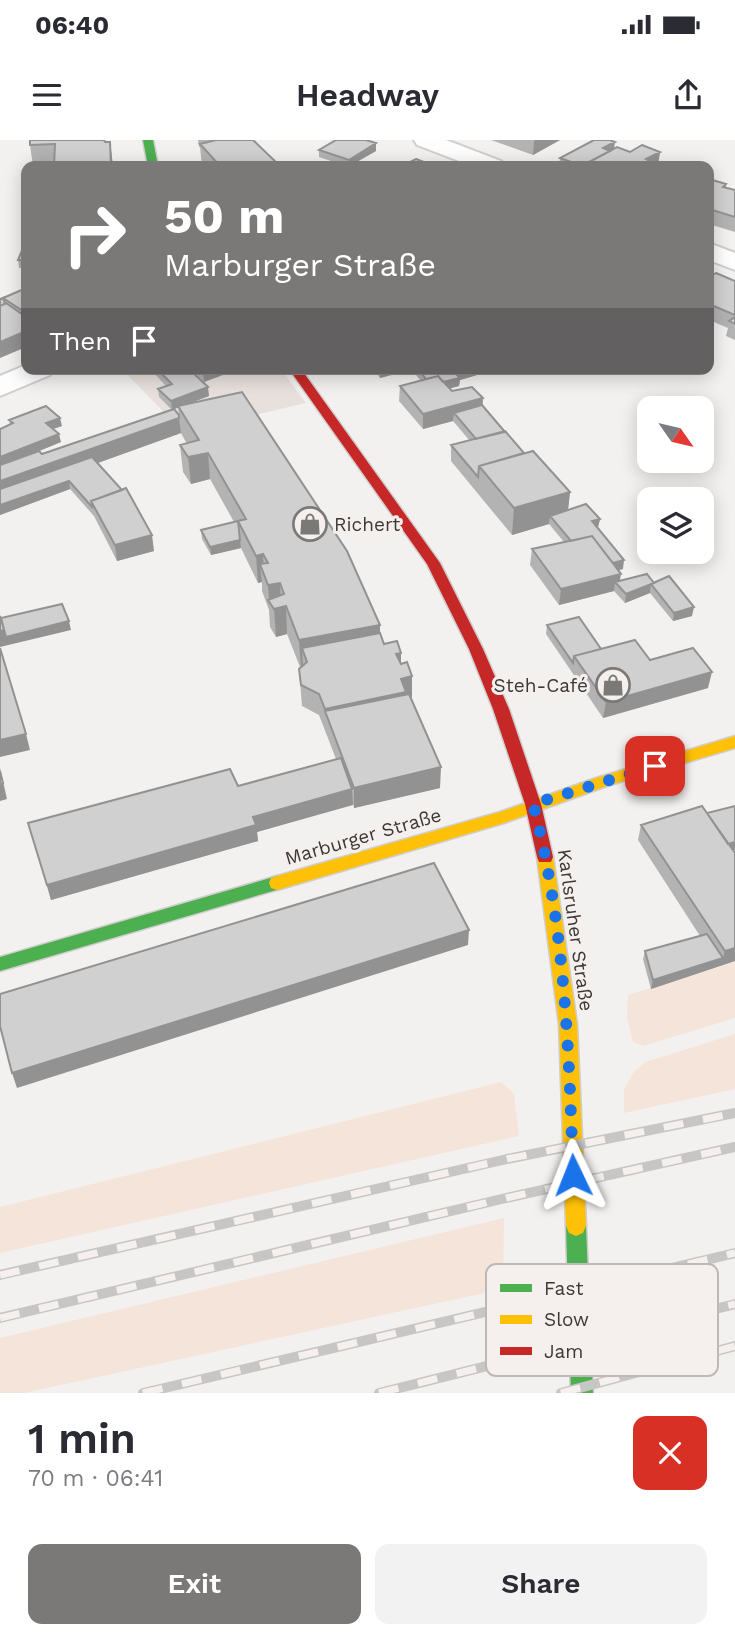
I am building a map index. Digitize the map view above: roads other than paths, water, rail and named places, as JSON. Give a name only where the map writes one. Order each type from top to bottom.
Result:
[{"type":"main road","points":[[148,140],[152,161]]},
{"type":"main road","name":"Karlsruher Straße","points":[[299,375],[433,563],[476,649],[496,697],[533,804],[543,841],[568,1024],[577,1264]]},
{"type":"main road","name":"Marburger Straße","points":[[0,964],[491,821],[533,804],[735,742]]},
{"type":"street","points":[[425,140],[480,161]]},
{"type":"street","points":[[714,253],[735,262]]},
{"type":"street","points":[[0,387],[27,375]]},
{"type":"railway","points":[[0,1275],[507,1159],[735,1113]]},
{"type":"railway","points":[[0,1318],[506,1198],[735,1147]]},
{"type":"railway","points":[[688,1264],[735,1253]]},
{"type":"railway","points":[[718,1308],[735,1304]]},
{"type":"railway","points":[[143,1393],[486,1312]]},
{"type":"railway","points":[[718,1351],[735,1346]]},
{"type":"railway","points":[[379,1393],[486,1366]]},
{"type":"railway","points":[[561,1393],[624,1376]]},
{"type":"place","name":"Richert","points":[[310,524]]},
{"type":"place","name":"Steh-Café","points":[[613,685]]}]
